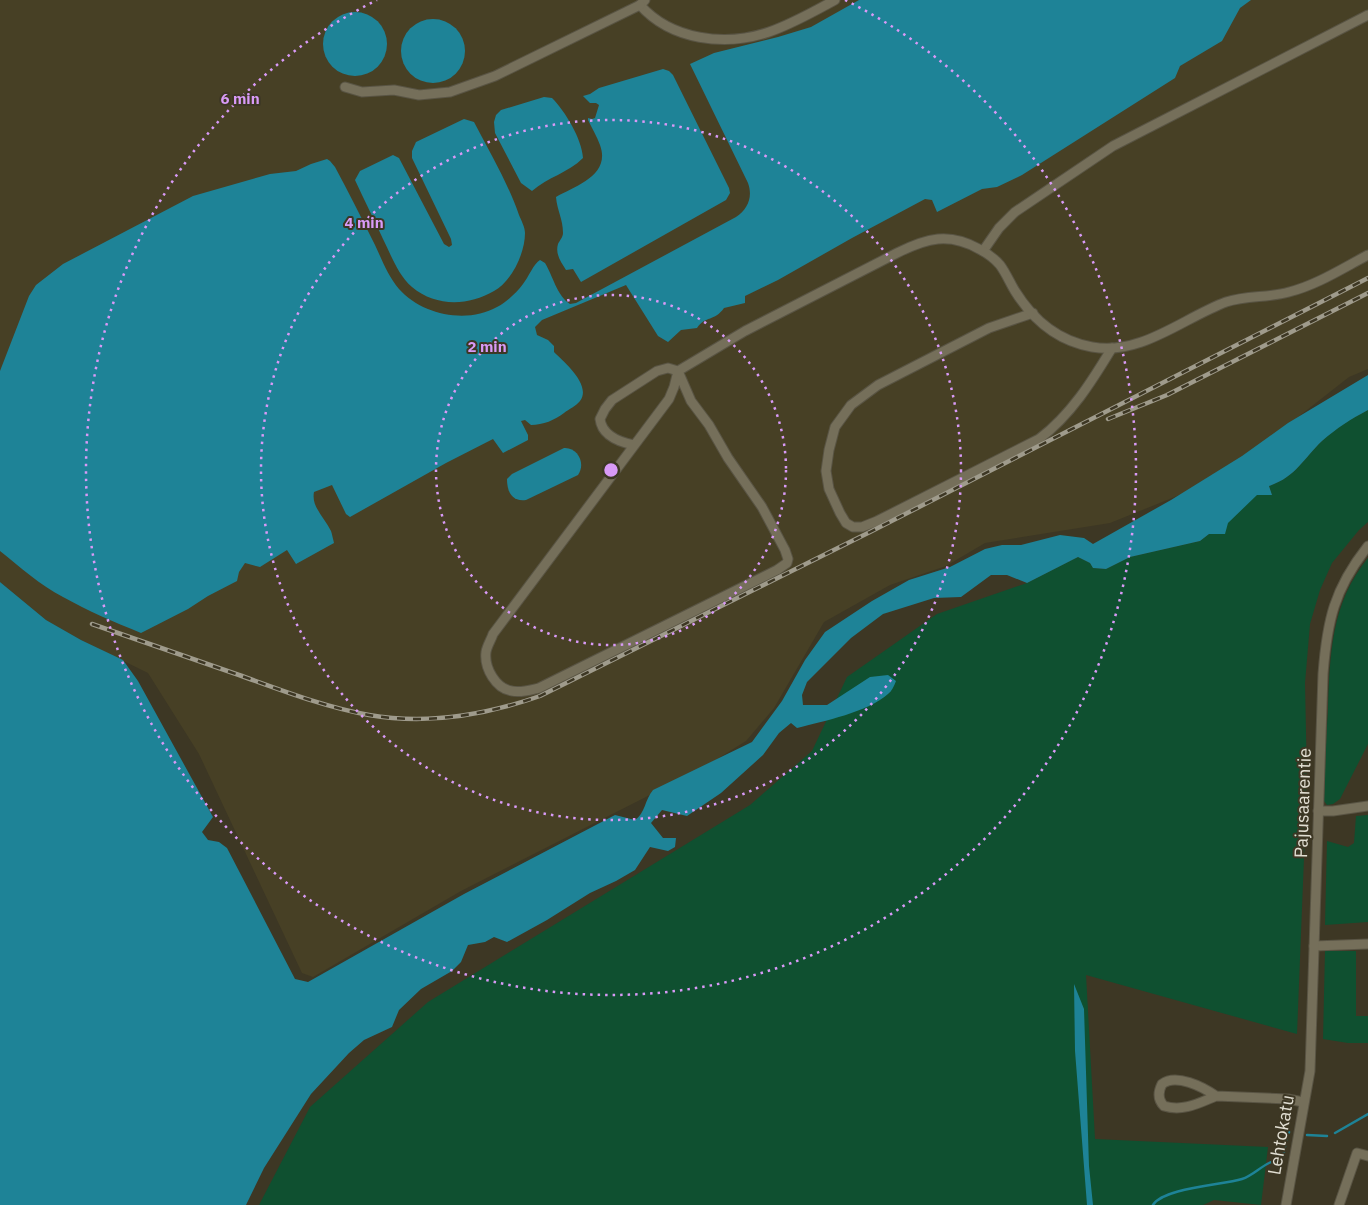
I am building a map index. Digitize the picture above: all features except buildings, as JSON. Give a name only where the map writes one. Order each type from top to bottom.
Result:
[{"type":"street","points":[[345,87],[362,92],[394,90],[419,95],[450,92],[494,76],[643,2],[662,24],[681,33],[729,39],[767,32],[803,17],[835,0]]},
{"type":"street","points":[[983,251],[998,228],[1015,212],[1113,146],[1368,15]]},
{"type":"street","points":[[634,446],[614,439],[604,429],[600,419],[604,409],[622,393],[657,371],[668,368],[678,371],[691,401],[762,507],[785,550],[788,559],[787,563],[777,570],[539,688],[523,692],[510,691],[500,686],[491,675],[486,663],[486,652],[493,634],[634,446],[669,399],[678,371],[744,332],[909,247],[927,240],[942,238],[959,240],[983,251],[998,263],[1018,295],[1053,333],[1069,341],[1095,348],[1131,346],[1227,302],[1290,292],[1308,286],[1368,255]]},
{"type":"street","points":[[1033,313],[989,328],[878,385],[851,405],[835,427],[826,471],[829,489],[846,523],[853,527],[862,527],[877,521],[1039,439],[1054,427],[1086,391],[1112,348]]},
{"type":"street","name":"Pajusaarentie","points":[[1310,1071],[1323,674],[1326,641],[1332,610],[1343,582],[1354,563],[1368,546]]},
{"type":"street","points":[[1318,810],[1333,811],[1368,806]]},
{"type":"street","points":[[1314,946],[1368,944]]},
{"type":"street","name":"Lehtokatu","points":[[1286,1205],[1310,1071]]},
{"type":"street","points":[[1216,1096],[1207,1090],[1175,1079],[1168,1080],[1162,1084],[1159,1095],[1160,1102],[1164,1106],[1178,1108],[1201,1103],[1216,1096],[1288,1099],[1303,1102]]},
{"type":"street","points":[[1339,1205],[1358,1153],[1368,1156]]},
{"type":"shaded area","points":[[0,0],[1368,0],[1368,369],[1349,377],[1270,439],[1182,494],[1110,523],[985,543],[946,566],[890,585],[824,622],[774,708],[746,741],[701,769],[461,891],[313,977],[302,973],[199,754],[148,673],[81,640],[46,620],[0,582]]},
{"type":"green space","points":[[1368,410],[1368,522],[1332,563],[1320,590],[1310,624],[1305,683],[1307,782],[1297,1034],[1086,975],[1095,1139],[1268,1147],[1261,1205],[1214,1200],[1203,1205],[259,1205],[310,1107],[428,1002],[750,805],[812,751],[847,677],[937,614],[1027,583],[1078,557],[1090,563],[1093,568],[1106,569],[1130,557],[1200,541],[1209,534],[1217,533],[1257,494],[1272,495],[1269,486],[1293,473],[1327,436]]},
{"type":"green space","points":[[1368,558],[1368,744],[1340,799],[1333,804],[1327,805],[1324,801],[1326,744],[1330,669],[1335,630],[1346,593]]},
{"type":"green space","points":[[1368,815],[1368,922],[1325,925],[1327,841],[1348,847],[1354,843],[1356,816]]},
{"type":"green space","points":[[1325,951],[1356,951],[1356,1016],[1368,1016],[1368,1043],[1348,1043],[1323,1039]]},
{"type":"water","points":[[859,0],[1251,0],[1240,8],[1222,41],[1180,66],[1175,78],[1022,175],[997,187],[982,189],[937,212],[932,200],[925,199],[778,280],[745,296],[745,303],[724,308],[697,328],[681,330],[668,342],[658,336],[626,285],[542,320],[535,327],[537,335],[548,340],[554,346],[554,352],[580,381],[583,395],[577,404],[557,418],[544,423],[531,425],[525,420],[521,421],[528,435],[528,440],[503,453],[493,439],[350,517],[346,514],[332,485],[314,492],[315,503],[331,531],[334,543],[296,564],[287,550],[260,567],[245,563],[239,572],[237,581],[141,633],[92,612],[46,587],[0,551],[0,371],[29,296],[36,285],[63,264],[193,196],[270,174],[296,171],[327,159],[335,167],[392,279],[399,289],[420,305],[432,311],[459,316],[485,312],[501,305],[512,297],[540,260],[545,263],[562,296],[570,304],[576,303],[736,217],[744,210],[750,198],[748,183],[690,64],[714,53],[811,27]]},
{"type":"water","points":[[349,12],[361,12],[378,21],[385,32],[387,44],[385,56],[378,67],[361,76],[349,76],[337,71],[328,62],[323,50],[323,38],[328,26],[337,17]]},
{"type":"water","points":[[427,19],[439,19],[456,28],[463,39],[465,51],[463,63],[456,74],[439,83],[427,83],[415,78],[406,69],[401,57],[401,45],[406,33],[415,24]]},
{"type":"water","points":[[663,69],[673,75],[730,193],[726,200],[581,282],[573,269],[566,270],[558,255],[557,248],[563,233],[556,197],[582,184],[596,172],[601,164],[600,145],[588,120],[588,118],[595,118],[599,105],[590,103],[583,96],[599,88]]},
{"type":"water","points":[[544,97],[552,98],[562,110],[580,142],[583,158],[571,168],[532,191],[521,183],[495,133],[494,122],[496,115],[501,110]]},
{"type":"water","points":[[464,119],[474,122],[510,191],[525,233],[520,258],[512,274],[501,286],[474,300],[452,302],[442,301],[421,294],[403,277],[355,180],[360,171],[393,155],[399,158],[444,244],[449,247],[452,245],[451,239],[412,158],[412,151],[416,142]]},
{"type":"water","points":[[1368,375],[1368,410],[1350,420],[1322,441],[1293,473],[1269,486],[1272,495],[1257,495],[1228,523],[1225,534],[1209,534],[1200,541],[1130,557],[1106,569],[1093,568],[1090,563],[1078,557],[1027,583],[1007,575],[991,575],[961,597],[934,598],[883,614],[851,638],[807,682],[802,695],[803,705],[827,705],[870,677],[888,675],[896,681],[889,693],[869,706],[845,715],[797,728],[791,723],[779,733],[763,755],[721,793],[687,816],[662,810],[651,823],[663,838],[676,838],[675,847],[668,851],[650,847],[635,870],[590,893],[507,942],[494,937],[485,942],[468,945],[461,962],[452,971],[421,989],[399,1010],[392,1027],[364,1040],[349,1053],[311,1094],[264,1168],[246,1205],[0,1205],[0,582],[46,620],[81,640],[123,660],[138,681],[213,817],[202,832],[208,840],[219,842],[227,848],[295,979],[308,982],[464,894],[615,815],[635,820],[641,814],[653,790],[752,742],[782,701],[805,660],[825,632],[872,601],[909,580],[950,567],[985,549],[1002,545],[1021,545],[1060,535],[1084,538],[1093,544],[1171,500],[1242,456],[1288,423]]},
{"type":"water","points":[[564,448],[569,448],[577,453],[581,461],[578,475],[526,500],[514,498],[511,495],[507,479],[512,474]]},
{"type":"water","points":[[1074,984],[1084,1009],[1089,1166],[1093,1205],[1087,1205],[1075,1051]]},
{"type":"waterway","points":[[1335,1133],[1368,1114]]},
{"type":"waterway","points":[[1153,1205],[1159,1199],[1180,1191],[1249,1176],[1265,1165],[1283,1157],[1289,1132]]},
{"type":"waterway","points":[[1307,1135],[1327,1136]]},
{"type":"railway","points":[[92,624],[303,698],[352,712],[390,718],[434,718],[477,713],[519,703],[540,696],[870,532],[1368,278]]},
{"type":"railway","points":[[1108,419],[1167,395],[1368,293]]}]
